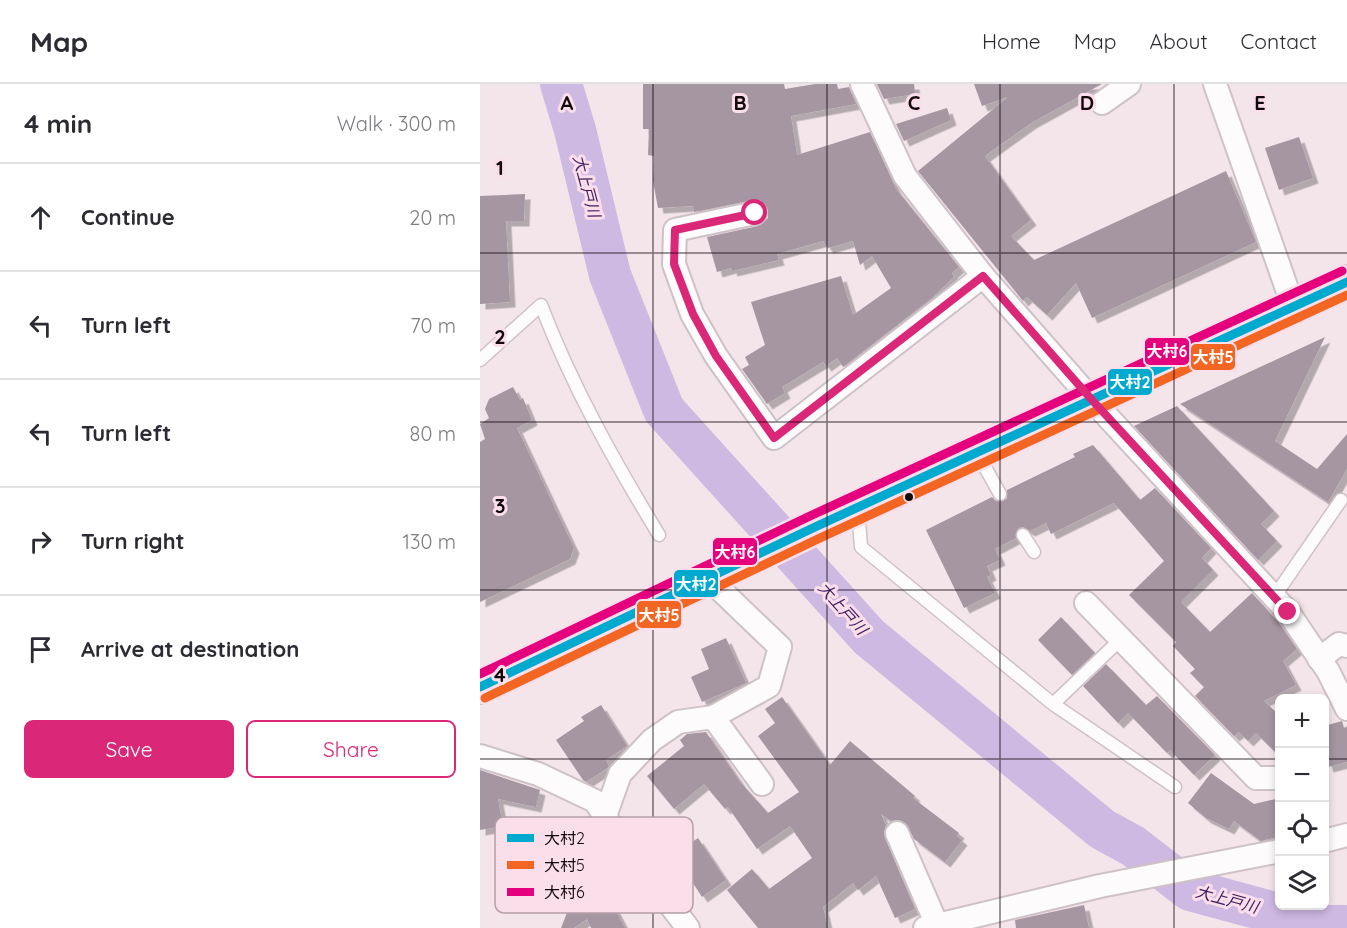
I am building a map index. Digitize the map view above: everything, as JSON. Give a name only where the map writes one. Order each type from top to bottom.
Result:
[{"type":"highway","points":[[480,687],[815,527],[1347,282]]},
{"type":"street","points":[[862,84],[905,176],[983,276],[1092,400],[1288,612],[1346,702]]},
{"type":"street","points":[[1102,103],[1129,84]]},
{"type":"street","points":[[1215,84],[1293,306]]},
{"type":"street","points":[[755,213],[675,230],[674,264],[693,314],[716,356],[774,438],[983,276]]},
{"type":"street","points":[[605,816],[620,774],[652,740],[678,722],[712,717],[769,686],[784,650],[713,576]]},
{"type":"street","points":[[1086,603],[1256,778],[1275,778]]},
{"type":"street","points":[[1319,659],[1339,644],[1347,646]]},
{"type":"street","points":[[712,717],[762,784]]},
{"type":"street","points":[[480,756],[538,774],[594,801],[605,816]]},
{"type":"street","points":[[897,833],[931,927],[1012,919],[1100,886],[1275,852]]},
{"type":"street","points":[[1329,840],[1347,836]]},
{"type":"street","points":[[677,913],[688,928]]},
{"type":"lane","points":[[480,360],[541,305],[558,349],[605,445],[659,535]]},
{"type":"lane","points":[[976,452],[1000,494]]},
{"type":"lane","points":[[1274,597],[1341,500]]},
{"type":"lane","points":[[858,507],[861,547],[1053,704],[1175,787]]},
{"type":"lane","points":[[1023,535],[1034,552]]},
{"type":"lane","points":[[1053,704],[1121,639]]},
{"type":"building","points":[[643,84],[784,84],[785,89],[815,84],[837,84],[838,89],[849,87],[856,104],[791,116],[797,155],[870,132],[896,189],[959,267],[952,273],[954,277],[932,298],[843,367],[837,358],[826,366],[823,362],[782,387],[785,393],[767,404],[742,369],[749,365],[745,357],[765,345],[751,302],[841,276],[853,315],[891,288],[872,256],[860,265],[853,241],[828,248],[823,241],[777,254],[779,260],[732,271],[731,268],[717,272],[707,237],[758,226],[768,218],[768,210],[760,200],[694,212],[693,206],[658,208],[653,181],[654,156],[648,155],[649,129],[643,129]]},
{"type":"building","points":[[877,84],[914,84],[915,94],[884,99]]},
{"type":"building","points":[[974,84],[1102,84],[1031,123],[985,156],[1031,220],[1011,236],[1034,260],[1226,171],[1256,242],[1092,318],[1076,283],[1047,315],[1027,297],[1023,301],[918,171],[1008,97],[982,106]]},
{"type":"building","points":[[947,108],[951,120],[904,141],[896,124]]},
{"type":"building","points":[[1299,137],[1313,178],[1279,190],[1265,148]]},
{"type":"building","points":[[525,194],[524,221],[506,221],[510,302],[480,304],[480,196]]},
{"type":"building","points":[[1325,337],[1275,441],[1317,469],[1347,434],[1347,469],[1328,502],[1180,404]]},
{"type":"building","points":[[513,387],[520,400],[523,398],[532,420],[517,428],[574,548],[570,559],[480,602],[480,442],[485,439],[480,424],[489,418],[485,409],[489,399]]},
{"type":"building","points":[[1177,406],[1274,511],[1261,524],[1277,541],[1258,560],[1134,426]]},
{"type":"building","points":[[1093,445],[1140,500],[1155,488],[1211,548],[1202,558],[1213,570],[1181,602],[1210,632],[1252,593],[1278,622],[1297,649],[1283,661],[1296,685],[1264,701],[1275,711],[1275,752],[1256,733],[1248,741],[1239,732],[1234,736],[1195,696],[1204,687],[1190,673],[1195,669],[1173,646],[1176,642],[1129,595],[1164,561],[1114,503],[1051,534],[1046,523],[1030,531],[1023,527],[1018,528],[1016,538],[995,549],[1000,560],[987,566],[991,575],[987,577],[995,593],[964,608],[926,530],[992,497],[996,501],[1003,501],[1007,498],[1007,490],[1075,457],[1073,454]]},
{"type":"building","points":[[1061,617],[1095,653],[1072,675],[1038,640]]},
{"type":"building","points":[[726,638],[746,683],[702,702],[691,677],[709,669],[701,649]]},
{"type":"building","points":[[1106,664],[1146,705],[1157,696],[1215,755],[1194,775],[1170,750],[1167,753],[1128,713],[1118,723],[1083,686]]},
{"type":"building","points":[[782,697],[830,765],[850,741],[915,796],[913,798],[959,833],[957,836],[962,840],[945,862],[914,839],[905,823],[898,820],[891,821],[881,814],[886,825],[885,838],[915,909],[895,918],[876,876],[858,890],[853,883],[823,907],[828,928],[758,928],[727,890],[752,869],[769,889],[812,858],[790,826],[757,849],[728,807],[725,809],[704,784],[674,809],[647,776],[684,746],[680,740],[687,734],[706,732],[741,783],[768,813],[799,792],[758,736],[775,723],[765,709]]},
{"type":"building","points":[[601,705],[627,746],[606,760],[609,767],[586,782],[556,740],[584,721],[581,717]]},
{"type":"building","points":[[1342,721],[1344,728],[1347,727],[1347,762],[1329,767],[1329,748],[1329,725]]},
{"type":"building","points":[[480,770],[540,790],[536,807],[498,799],[501,817],[495,817],[495,827],[480,830]]},
{"type":"building","points":[[1211,773],[1254,804],[1275,799],[1275,837],[1261,841],[1234,821],[1229,829],[1206,818],[1188,803]]},
{"type":"building","points":[[698,838],[726,880],[702,897],[693,883],[693,841]]},
{"type":"building","points":[[1084,905],[1089,928],[1016,928],[1015,920]]},
{"type":"building","points":[[567,913],[617,913],[625,928],[591,928],[587,919],[574,928],[561,928]]},
{"type":"waterway","name":"大上戸川","points":[[561,84],[575,130],[610,275],[664,410],[869,637],[1102,829],[1133,846],[1190,890],[1323,926],[1347,926]]},
{"type":"transit line","name":"大村6","points":[[480,674],[810,516],[1342,271]]},
{"type":"transit line","name":"大村2","points":[[480,687],[815,527],[1347,282]]},
{"type":"transit line","name":"大村5","points":[[485,698],[820,538],[1347,295]]},
{"type":"route","points":[[755,213],[675,230],[674,264],[693,314],[716,356],[774,438],[983,276],[1092,400],[1288,612]]}]
